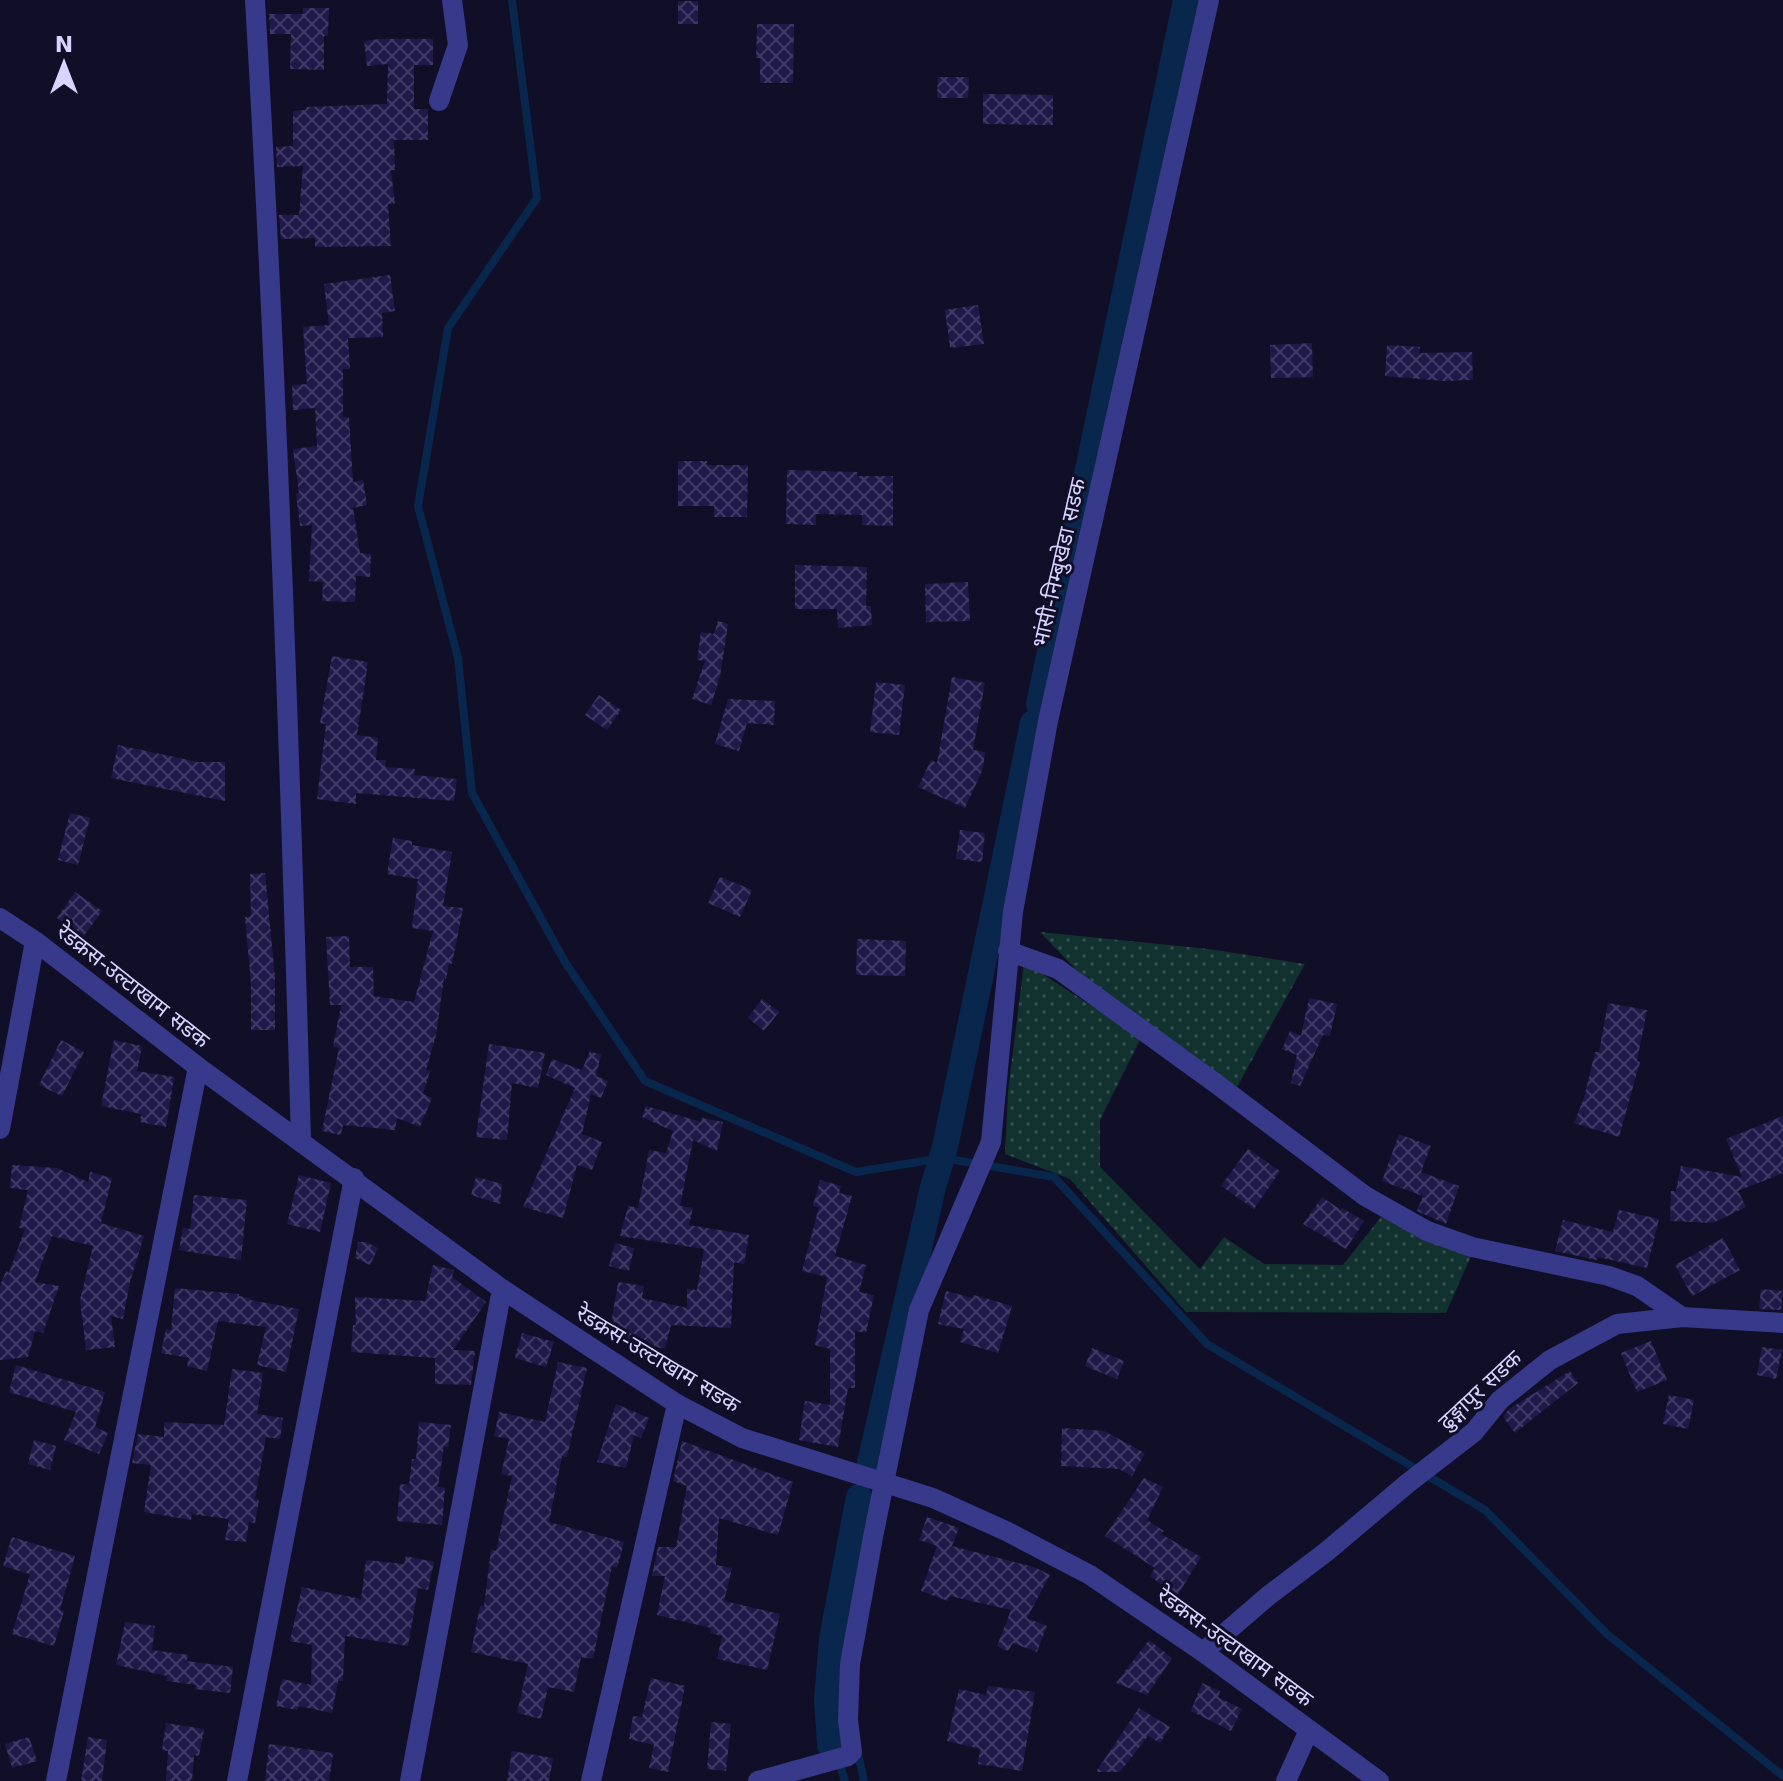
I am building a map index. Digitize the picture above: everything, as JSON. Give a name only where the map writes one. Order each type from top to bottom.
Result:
[{"type":"street","points":[[255,0],[286,629],[301,1140]]},
{"type":"street","points":[[439,101],[458,45],[452,0]]},
{"type":"street","name":"भांसी-निम्बुखेडा सडक","points":[[885,1481],[919,1310],[991,1142],[1008,951],[1048,721],[1209,0]]},
{"type":"street","name":"रेडक्रस-उल्टाखाम सडक","points":[[0,918],[502,1289],[677,1404],[742,1438],[933,1498],[1006,1531],[1090,1575],[1203,1652],[1379,1781]]},
{"type":"street","points":[[0,1129],[35,941]]},
{"type":"street","points":[[1008,951],[1058,969],[1365,1196],[1427,1231],[1472,1247],[1623,1281],[1637,1286],[1682,1317]]},
{"type":"street","points":[[56,1781],[198,1067]]},
{"type":"street","points":[[237,1781],[354,1178]]},
{"type":"street","points":[[410,1781],[502,1289]]},
{"type":"street","name":"ढुङ्गापुर सडक","points":[[1203,1652],[1268,1596],[1474,1432],[1500,1400],[1550,1360],[1617,1324],[1682,1317],[1783,1323]]},
{"type":"street","points":[[591,1781],[677,1404]]},
{"type":"street","points":[[758,1781],[848,1756],[852,1752],[848,1720],[850,1664],[885,1481]]},
{"type":"street","points":[[1286,1781],[1309,1730]]},
{"type":"green space","points":[[1040,932],[1209,949],[1305,964],[1237,1087],[1087,981]]},
{"type":"green space","points":[[1024,962],[1141,1038],[1100,1120],[1100,1167],[1200,1269],[1224,1237],[1264,1264],[1343,1265],[1381,1217],[1471,1256],[1446,1313],[1186,1312],[1070,1179],[1005,1154],[1008,1092]]},
{"type":"building","points":[[678,1],[698,1],[698,24],[678,24]]},
{"type":"building","points":[[303,8],[329,8],[328,36],[324,36],[324,70],[290,69],[291,34],[270,34],[269,14],[303,14]]},
{"type":"building","points":[[757,24],[794,24],[793,83],[760,83],[760,58],[756,58]]},
{"type":"building","points":[[433,39],[433,65],[414,65],[414,109],[428,109],[428,140],[394,140],[395,170],[391,170],[395,204],[388,204],[391,246],[315,247],[315,238],[281,239],[279,215],[299,215],[303,166],[277,167],[276,147],[293,146],[293,111],[306,110],[306,107],[387,104],[388,64],[367,66],[364,41]]},
{"type":"building","points":[[938,77],[969,77],[968,98],[937,98]]},
{"type":"building","points":[[983,94],[1053,95],[1053,125],[983,124]]},
{"type":"building","points":[[390,275],[395,311],[382,313],[383,337],[348,338],[350,369],[343,369],[343,417],[349,417],[353,482],[363,480],[367,505],[353,508],[360,553],[371,554],[370,577],[356,576],[355,602],[322,601],[323,582],[309,581],[312,525],[300,526],[296,493],[299,493],[293,449],[317,446],[315,408],[293,410],[292,385],[307,384],[303,327],[329,325],[324,284]]},
{"type":"building","points":[[978,305],[984,344],[950,348],[945,310]]},
{"type":"building","points":[[1312,343],[1313,377],[1271,378],[1270,345]]},
{"type":"building","points":[[1387,345],[1420,347],[1419,353],[1472,352],[1473,380],[1385,376]]},
{"type":"building","points":[[678,461],[748,465],[747,517],[714,517],[714,506],[678,506]]},
{"type":"building","points":[[787,470],[893,476],[893,526],[862,525],[862,515],[816,514],[816,525],[786,524]]},
{"type":"building","points":[[795,565],[867,567],[866,606],[871,606],[872,625],[838,628],[837,609],[795,609]]},
{"type":"building","points":[[968,582],[970,621],[926,622],[925,584]]},
{"type":"building","points":[[718,621],[728,624],[720,677],[711,705],[692,699],[705,661],[697,660],[701,632],[714,634]]},
{"type":"building","points":[[332,656],[368,662],[357,735],[378,738],[376,760],[386,760],[385,767],[415,769],[414,775],[457,779],[454,801],[356,793],[356,804],[317,799],[326,724],[320,723]]},
{"type":"building","points":[[952,677],[985,683],[973,750],[985,752],[983,769],[965,808],[918,787],[931,760],[937,763]]},
{"type":"building","points":[[876,682],[905,685],[899,735],[870,732]]},
{"type":"building","points":[[599,695],[621,710],[607,730],[585,715]]},
{"type":"building","points":[[728,699],[775,701],[774,725],[747,723],[739,751],[715,744]]},
{"type":"building","points":[[118,745],[198,762],[225,762],[225,801],[111,778]]},
{"type":"building","points":[[70,813],[90,818],[78,865],[58,860]]},
{"type":"building","points":[[960,830],[985,833],[982,862],[956,859]]},
{"type":"building","points":[[393,838],[412,841],[412,845],[452,852],[443,906],[463,908],[452,964],[449,963],[444,978],[436,1035],[426,1070],[430,1071],[423,1094],[432,1098],[420,1127],[397,1118],[395,1130],[343,1125],[341,1135],[322,1131],[339,1048],[333,1047],[341,1005],[330,1005],[326,937],[349,936],[350,967],[373,967],[374,996],[414,1002],[433,931],[412,928],[418,879],[387,874]]},
{"type":"building","points":[[265,873],[275,978],[275,1030],[251,1030],[251,984],[245,917],[251,916],[250,874]]},
{"type":"building","points":[[720,877],[752,890],[740,917],[708,903]]},
{"type":"building","points":[[75,892],[102,911],[83,937],[57,918]]},
{"type":"building","points":[[857,939],[906,941],[905,976],[856,975]]},
{"type":"building","points":[[1309,998],[1337,1004],[1330,1036],[1323,1035],[1300,1086],[1291,1083],[1297,1055],[1282,1049],[1290,1031],[1301,1036]]},
{"type":"building","points":[[762,999],[779,1012],[764,1031],[748,1018]]},
{"type":"building","points":[[1608,1003],[1647,1010],[1637,1061],[1640,1062],[1619,1137],[1574,1123],[1584,1098],[1595,1052],[1599,1052]]},
{"type":"building","points":[[61,1040],[84,1052],[62,1096],[39,1085]]},
{"type":"building","points":[[114,1040],[142,1046],[137,1071],[174,1077],[166,1127],[140,1122],[141,1114],[101,1106]]},
{"type":"building","points":[[489,1044],[545,1053],[538,1088],[512,1083],[507,1140],[476,1137]]},
{"type":"building","points":[[590,1051],[601,1055],[596,1076],[608,1081],[601,1098],[591,1094],[582,1134],[602,1142],[592,1170],[577,1165],[563,1218],[523,1207],[575,1088],[546,1075],[552,1059],[582,1070]]},
{"type":"building","points":[[646,1106],[701,1122],[702,1118],[723,1122],[717,1151],[693,1140],[680,1206],[693,1208],[689,1225],[749,1235],[744,1264],[734,1262],[731,1328],[671,1325],[665,1349],[609,1337],[618,1282],[644,1286],[642,1298],[687,1308],[687,1289],[697,1290],[704,1249],[620,1236],[628,1206],[638,1208],[649,1150],[666,1153],[673,1131],[642,1117]]},
{"type":"building","points":[[1783,1116],[1783,1173],[1738,1191],[1746,1207],[1713,1223],[1670,1221],[1671,1191],[1676,1191],[1681,1166],[1742,1177],[1726,1139]]},
{"type":"building","points":[[1399,1134],[1431,1146],[1421,1172],[1459,1186],[1446,1224],[1417,1211],[1423,1196],[1382,1181]]},
{"type":"building","points":[[1248,1149],[1280,1171],[1254,1209],[1221,1186]]},
{"type":"building","points":[[12,1165],[57,1168],[88,1182],[90,1172],[112,1178],[101,1223],[144,1236],[123,1319],[111,1316],[115,1347],[86,1350],[80,1300],[93,1246],[52,1236],[35,1282],[59,1286],[43,1333],[35,1331],[28,1357],[0,1360],[0,1286],[6,1271],[9,1273],[25,1229],[19,1228],[28,1190],[10,1188]]},
{"type":"building","points":[[299,1175],[331,1183],[320,1232],[287,1224]]},
{"type":"building","points":[[476,1177],[502,1184],[500,1204],[471,1195]]},
{"type":"building","points":[[820,1180],[841,1186],[839,1193],[852,1196],[835,1256],[866,1265],[859,1292],[874,1295],[866,1333],[855,1331],[855,1388],[848,1388],[838,1447],[799,1440],[805,1401],[830,1405],[830,1349],[815,1345],[827,1277],[802,1271],[819,1207],[813,1206]]},
{"type":"building","points":[[194,1195],[247,1200],[241,1260],[179,1250],[183,1228],[190,1229]]},
{"type":"building","points":[[1322,1197],[1364,1221],[1346,1249],[1303,1224]]},
{"type":"building","points":[[1619,1210],[1659,1219],[1647,1268],[1555,1251],[1563,1220],[1613,1232]]},
{"type":"building","points":[[1723,1238],[1740,1270],[1692,1296],[1675,1265]]},
{"type":"building","points":[[358,1242],[378,1248],[370,1265],[355,1258]]},
{"type":"building","points":[[615,1243],[634,1248],[629,1271],[609,1266]]},
{"type":"building","points":[[433,1265],[454,1270],[452,1277],[486,1302],[453,1350],[475,1351],[471,1385],[435,1384],[435,1358],[351,1352],[353,1325],[356,1325],[355,1297],[425,1301]]},
{"type":"building","points":[[175,1288],[239,1294],[250,1300],[299,1309],[286,1372],[257,1365],[266,1327],[218,1321],[207,1371],[187,1366],[189,1358],[161,1353],[166,1329],[171,1330]]},
{"type":"building","points":[[1761,1289],[1783,1291],[1781,1310],[1759,1309]]},
{"type":"building","points":[[946,1291],[1012,1306],[998,1353],[960,1342],[964,1329],[938,1324]]},
{"type":"building","points":[[522,1333],[554,1342],[546,1367],[515,1358]]},
{"type":"building","points":[[1651,1341],[1667,1380],[1637,1392],[1621,1353]]},
{"type":"building","points":[[1762,1347],[1782,1350],[1776,1379],[1757,1375]]},
{"type":"building","points":[[1092,1348],[1124,1361],[1117,1379],[1085,1366]]},
{"type":"building","points":[[558,1362],[587,1368],[567,1457],[562,1456],[549,1522],[624,1542],[617,1568],[612,1566],[593,1659],[581,1657],[574,1692],[548,1687],[541,1719],[517,1713],[528,1664],[471,1652],[480,1606],[484,1606],[491,1550],[496,1551],[512,1476],[501,1474],[509,1439],[494,1436],[499,1412],[545,1422]]},
{"type":"building","points":[[16,1365],[105,1392],[95,1427],[108,1433],[99,1454],[64,1440],[76,1412],[9,1392]]},
{"type":"building","points":[[232,1369],[263,1373],[257,1414],[283,1418],[280,1439],[266,1437],[255,1499],[259,1500],[255,1523],[249,1522],[246,1542],[225,1540],[229,1519],[192,1514],[191,1520],[144,1512],[151,1465],[132,1463],[138,1434],[164,1437],[164,1422],[224,1425]]},
{"type":"building","points":[[1570,1371],[1578,1383],[1515,1433],[1503,1417],[1509,1409]]},
{"type":"building","points":[[1669,1395],[1694,1400],[1688,1429],[1663,1424]]},
{"type":"building","points":[[616,1404],[649,1418],[641,1438],[634,1435],[626,1468],[597,1462]]},
{"type":"building","points":[[419,1422],[451,1425],[448,1447],[444,1446],[438,1487],[445,1488],[442,1525],[397,1521],[400,1484],[409,1485],[412,1459],[416,1459]]},
{"type":"building","points":[[1062,1428],[1104,1431],[1145,1453],[1132,1476],[1119,1469],[1061,1466]]},
{"type":"building","points":[[34,1440],[56,1446],[50,1470],[28,1464]]},
{"type":"building","points":[[682,1441],[793,1482],[778,1535],[719,1518],[716,1565],[732,1568],[724,1601],[780,1614],[767,1670],[717,1659],[722,1636],[710,1633],[711,1628],[657,1615],[665,1576],[652,1576],[658,1547],[676,1547],[687,1486],[673,1481]]},
{"type":"building","points":[[1144,1478],[1163,1487],[1147,1520],[1164,1531],[1161,1534],[1201,1557],[1177,1596],[1150,1576],[1155,1568],[1105,1536]]},
{"type":"building","points":[[927,1517],[959,1528],[952,1546],[1034,1567],[1050,1575],[1027,1618],[1047,1626],[1037,1652],[1013,1643],[1008,1651],[997,1646],[1011,1610],[950,1596],[948,1601],[921,1591],[937,1546],[919,1540]]},
{"type":"building","points":[[12,1537],[75,1556],[54,1646],[12,1634],[30,1574],[3,1566]]},
{"type":"building","points":[[406,1556],[434,1562],[428,1590],[418,1588],[408,1646],[345,1636],[343,1681],[338,1681],[332,1713],[298,1706],[297,1710],[276,1706],[282,1679],[311,1685],[312,1645],[290,1641],[302,1587],[361,1599],[366,1560],[404,1564]]},
{"type":"building","points":[[125,1622],[155,1626],[152,1650],[188,1655],[187,1661],[233,1667],[230,1693],[195,1689],[196,1685],[166,1681],[167,1676],[116,1665]]},
{"type":"building","points":[[1149,1640],[1172,1658],[1147,1695],[1116,1683]]},
{"type":"building","points":[[651,1678],[685,1686],[668,1772],[649,1768],[654,1745],[629,1739],[633,1716],[642,1717]]},
{"type":"building","points":[[1202,1683],[1220,1691],[1218,1697],[1242,1709],[1231,1731],[1191,1711]]},
{"type":"building","points":[[988,1686],[1035,1692],[1022,1771],[978,1764],[980,1749],[947,1741],[959,1689],[986,1695]]},
{"type":"building","points":[[1139,1708],[1170,1727],[1160,1743],[1148,1736],[1120,1772],[1096,1772]]},
{"type":"building","points":[[711,1722],[731,1724],[726,1771],[707,1769]]},
{"type":"building","points":[[166,1723],[204,1729],[199,1756],[194,1755],[192,1781],[166,1781],[168,1751],[162,1750]]},
{"type":"building","points":[[29,1737],[37,1761],[12,1768],[5,1744]]},
{"type":"building","points":[[88,1737],[107,1740],[102,1781],[81,1781]]},
{"type":"building","points":[[269,1744],[333,1753],[329,1781],[265,1781]]},
{"type":"building","points":[[512,1751],[553,1758],[549,1781],[507,1781]]},
{"type":"waterway","points":[[512,0],[537,198],[448,328],[418,506],[458,658],[472,793],[565,962],[645,1081],[856,1172],[930,1160],[955,1160],[1054,1177],[1207,1344],[1485,1510],[1607,1634],[1783,1776]]},
{"type":"waterway","points":[[1039,704],[1186,0]]},
{"type":"waterway","points":[[870,1463],[933,1187],[945,1147],[1033,723]]},
{"type":"waterway","points":[[830,1745],[827,1701],[832,1638],[859,1497]]},
{"type":"waterway","points":[[857,1749],[864,1781]]},
{"type":"waterway","points":[[841,1768],[845,1781]]}]
